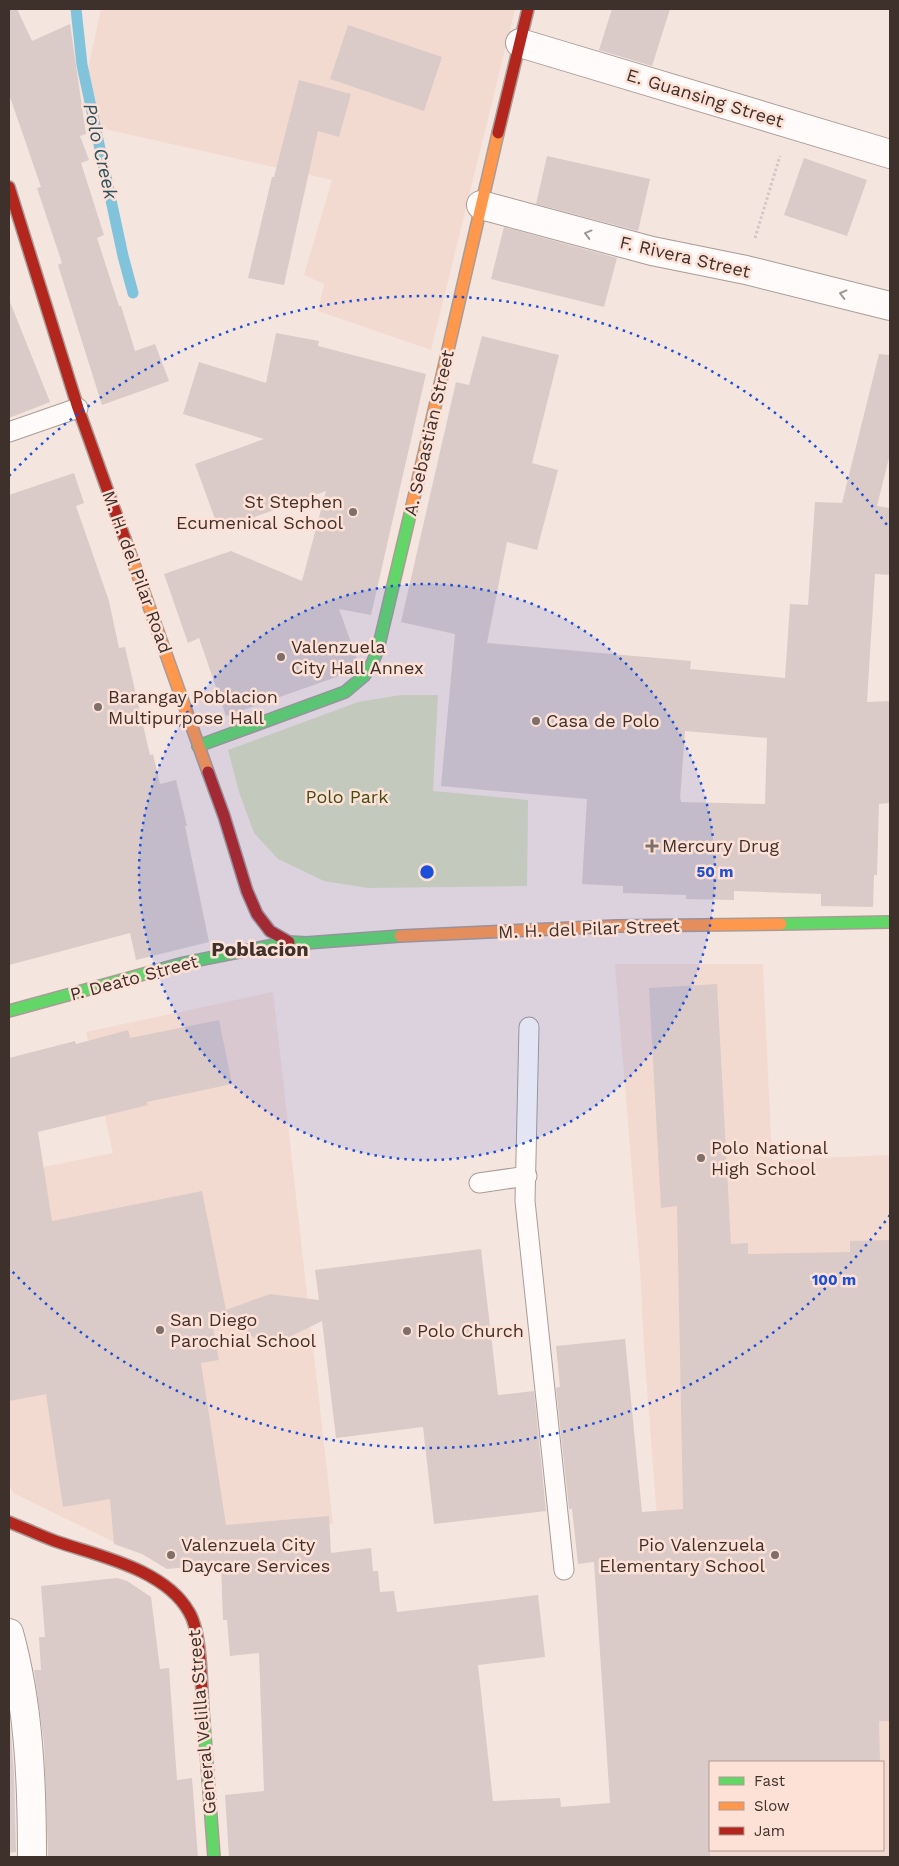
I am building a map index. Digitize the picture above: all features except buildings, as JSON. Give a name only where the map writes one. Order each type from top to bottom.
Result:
[{"type":"main road","name":"A. Sebastian Street","points":[[198,746],[345,692],[356,686],[367,674],[376,658],[382,641],[481,205],[528,9]]},
{"type":"main road","name":"M. H. del Pilar Road","points":[[9,187],[78,408],[224,816],[247,891],[257,914],[270,931],[289,942]]},
{"type":"main road","name":"M. H. del Pilar Street","points":[[289,942],[306,943],[450,933],[616,926],[663,927],[890,922]]},
{"type":"main road","name":"P. Deato Street","points":[[9,1011],[184,963],[289,942]]},
{"type":"main road","name":"General Velilla Street","points":[[9,1522],[53,1540],[134,1568],[173,1592],[190,1613],[197,1638],[214,1857]]},
{"type":"street","name":"E. Guansing Street","points":[[520,43],[890,154]]},
{"type":"street","name":"F. Rivera Street","points":[[481,205],[652,251],[746,270],[890,306]]},
{"type":"street","points":[[9,1632],[19,1668],[32,1791],[32,1857]]},
{"type":"lane","points":[[9,432],[78,408]]},
{"type":"lane","points":[[528,1028],[527,1176],[525,1201],[564,1570]]},
{"type":"lane","points":[[479,1183],[527,1176]]},
{"type":"path","points":[[746,270],[790,123]]},
{"type":"shaded area","points":[[101,9],[515,9],[431,350],[318,311],[324,284],[304,275],[332,180],[100,128],[88,69]]},
{"type":"shaded area","points":[[615,964],[763,964],[772,1160],[890,1155],[890,1857],[683,1857],[644,1349],[640,1269]]},
{"type":"shaded area","name":"San Diego Parochial School","points":[[273,992],[333,1524],[120,1545],[13,1493],[9,1485],[9,1174],[113,1153],[86,1032]]},
{"type":"green space","name":"Polo Park","points":[[401,695],[438,695],[433,791],[528,800],[527,886],[368,888],[324,881],[278,859],[254,833],[239,792],[228,750],[358,702]]},
{"type":"waterway","name":"Polo Creek","points":[[76,9],[82,65],[123,256],[133,293]]},
{"type":"traffic: fast","points":[[198,746],[345,692],[364,676],[372,664],[378,649],[412,506]]},
{"type":"traffic: fast","points":[[781,924],[890,922]]},
{"type":"traffic: fast","points":[[9,1011],[184,963],[289,942],[306,943],[400,936]]},
{"type":"traffic: fast","points":[[203,1710],[214,1857]]},
{"type":"traffic: slow","points":[[412,506],[498,133]]},
{"type":"traffic: slow","points":[[125,539],[208,772]]},
{"type":"traffic: slow","points":[[400,936],[616,926],[781,924]]},
{"type":"traffic: jam","points":[[498,133],[528,9]]},
{"type":"traffic: jam","points":[[9,187],[78,408],[125,539]]},
{"type":"traffic: jam","points":[[208,772],[224,816],[247,891],[257,914],[270,931],[289,942]]},
{"type":"traffic: jam","points":[[9,1522],[55,1541],[129,1566],[164,1585],[178,1597],[193,1621],[199,1646],[203,1710]]},
{"type":"place","name":"St Stephen Ecumenical School","points":[[353,512]]},
{"type":"place","name":"Valenzuela City Hall Annex","points":[[281,657]]},
{"type":"place","name":"Barangay Poblacion Multipurpose Hall","points":[[98,707]]},
{"type":"place","name":"Casa de Polo","points":[[536,721]]},
{"type":"place","name":"Mercury Drug","points":[[652,846]]},
{"type":"place","name":"Polo National High School","points":[[701,1158]]},
{"type":"place","name":"San Diego Parochial School","points":[[160,1330]]},
{"type":"place","name":"Polo Church","points":[[407,1331]]},
{"type":"place","name":"Valenzuela City Daycare Services","points":[[171,1555]]},
{"type":"place","name":"Pio Valenzuela Elementary School","points":[[775,1555]]},
{"type":"district","name":"Poblacion","points":[[260,949]]}]
